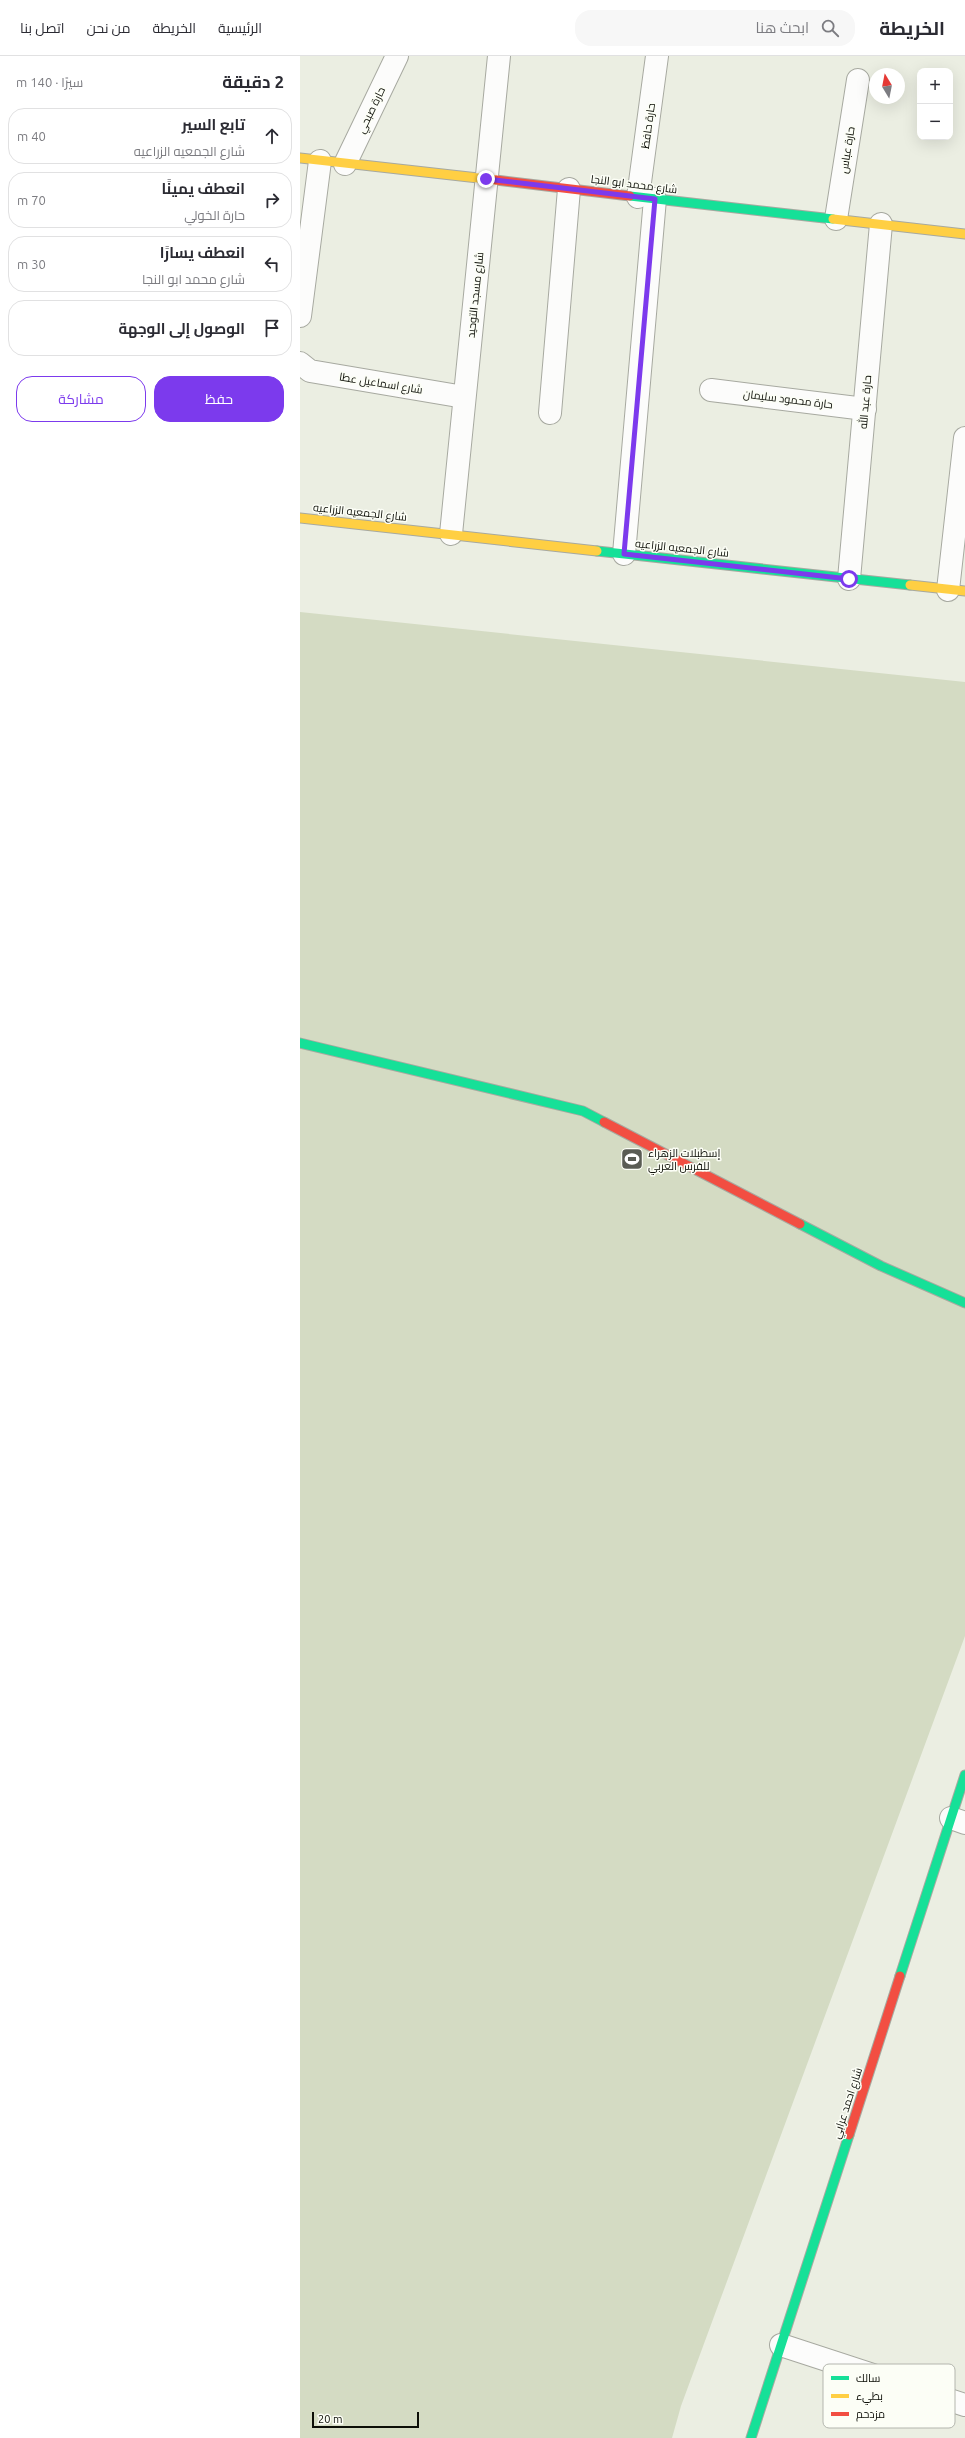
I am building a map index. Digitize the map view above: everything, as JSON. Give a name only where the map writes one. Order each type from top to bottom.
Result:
[{"type":"street","name":"حارة صبحي","points":[[346,164],[398,56]]},
{"type":"street","name":"شارع مسجد التوحيد","points":[[450,534],[499,56]]},
{"type":"street","name":"حارة حافظ","points":[[624,554],[657,56]]},
{"type":"street","name":"حارة عباس","points":[[836,219],[858,80]]},
{"type":"street","name":"شارع محمد ابو النجا","points":[[310,159],[965,234]]},
{"type":"street","points":[[300,316],[310,159]]},
{"type":"street","points":[[550,413],[569,189]]},
{"type":"street","name":"حارة عبد الله","points":[[849,579],[881,224]]},
{"type":"street","name":"شارع اسماعيل عطا","points":[[300,363],[310,371],[464,397]]},
{"type":"street","name":"حارة محمود سليمان","points":[[711,390],[865,409]]},
{"type":"street","points":[[957,591],[965,438]]},
{"type":"street","name":"شارع الجمعيه الزراعيه","points":[[300,518],[957,591]]},
{"type":"street","points":[[300,1043],[584,1111],[881,1266],[965,1303]]},
{"type":"street","name":"شارع احمد عرابي","points":[[751,2438],[958,1820],[965,1775]]},
{"type":"street","points":[[781,2345],[844,2364]]},
{"type":"green space","name":"إسطبلات الزهراء للفرس العربي","points":[[300,612],[965,682],[965,1636],[681,2406],[672,2438],[300,2438]]},
{"type":"traffic: fast","points":[[630,196],[833,219]]},
{"type":"traffic: fast","points":[[597,551],[910,585]]},
{"type":"traffic: fast","points":[[300,1043],[583,1111],[604,1122]]},
{"type":"traffic: fast","points":[[800,1224],[881,1266],[965,1303]]},
{"type":"traffic: fast","points":[[900,1976],[965,1775]]},
{"type":"traffic: fast","points":[[751,2438],[849,2135]]},
{"type":"traffic: slow","points":[[300,158],[496,180]]},
{"type":"traffic: slow","points":[[833,219],[965,234]]},
{"type":"traffic: slow","points":[[300,518],[597,551]]},
{"type":"traffic: slow","points":[[910,585],[965,591]]},
{"type":"traffic: jam","points":[[496,180],[630,196]]},
{"type":"traffic: jam","points":[[604,1122],[800,1224]]},
{"type":"traffic: jam","points":[[849,2135],[900,1976]]},
{"type":"place","name":"إسطبلات الزهراء للفرس العربي","points":[[632,1159]]},
{"type":"route","points":[[486,179],[655,199],[624,554],[849,579]]}]
